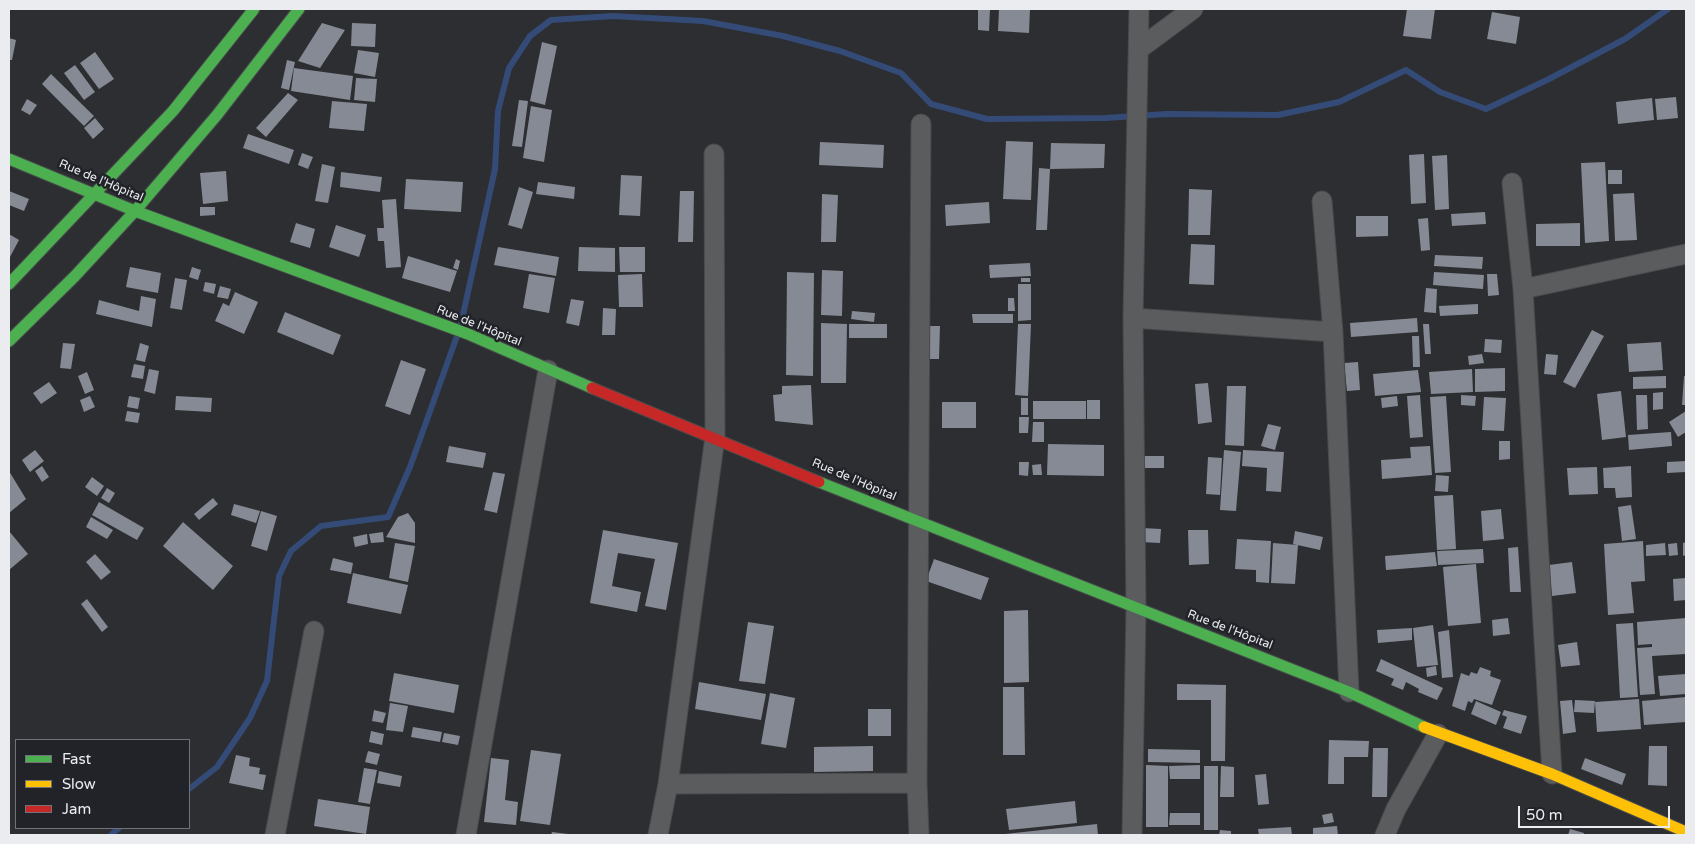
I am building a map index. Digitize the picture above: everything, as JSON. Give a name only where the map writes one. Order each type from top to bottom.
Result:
[{"type":"main road","points":[[9,284],[97,194],[173,111],[254,9]]},
{"type":"main road","points":[[9,341],[75,276],[135,211],[217,115],[299,9]]},
{"type":"main road","name":"Rue de l'Hôpital","points":[[9,159],[135,211],[468,334],[548,370],[715,437],[920,523],[1349,692],[1438,734],[1552,774],[1686,832]]},
{"type":"street","points":[[1132,835],[1136,609],[1133,318],[1139,9]]},
{"type":"street","points":[[1139,49],[1194,9]]},
{"type":"street","points":[[919,835],[917,783],[920,523],[920,124]]},
{"type":"street","points":[[658,835],[668,784],[715,437],[714,154]]},
{"type":"street","points":[[1512,183],[1523,289],[1552,774]]},
{"type":"street","points":[[1322,201],[1334,332],[1349,692]]},
{"type":"street","points":[[1523,289],[1686,254]]},
{"type":"street","points":[[1133,318],[1334,332]]},
{"type":"street","points":[[466,835],[548,370]]},
{"type":"street","points":[[275,835],[314,631]]},
{"type":"street","points":[[1385,835],[1396,809],[1438,734]]},
{"type":"street","points":[[668,784],[917,783]]},
{"type":"building","points":[[978,9],[990,9],[989,31],[978,30]]},
{"type":"building","points":[[999,9],[1030,9],[1029,33],[998,31]]},
{"type":"building","points":[[1407,9],[1435,9],[1431,39],[1403,36]]},
{"type":"building","points":[[1492,12],[1520,17],[1516,44],[1487,39]]},
{"type":"building","points":[[322,23],[345,30],[320,68],[298,61]]},
{"type":"building","points":[[352,23],[376,24],[375,47],[351,46]]},
{"type":"building","points":[[9,38],[16,40],[12,60],[9,60]]},
{"type":"building","points":[[542,42],[557,46],[545,105],[530,101]]},
{"type":"building","points":[[358,50],[379,53],[375,77],[354,73]]},
{"type":"building","points":[[95,52],[114,79],[99,89],[80,63]]},
{"type":"building","points":[[287,60],[295,62],[289,90],[281,88]]},
{"type":"building","points":[[75,65],[95,92],[84,100],[64,73]]},
{"type":"building","points":[[294,68],[353,76],[350,100],[291,91]]},
{"type":"building","points":[[51,74],[94,116],[84,126],[42,84]]},
{"type":"building","points":[[356,78],[377,79],[375,102],[354,100]]},
{"type":"building","points":[[288,93],[298,100],[266,137],[256,128]]},
{"type":"building","points":[[1676,97],[1678,118],[1657,120],[1655,99]]},
{"type":"building","points":[[1652,98],[1654,120],[1618,124],[1616,102]]},
{"type":"building","points":[[27,99],[37,105],[30,115],[21,110]]},
{"type":"building","points":[[519,100],[528,101],[522,147],[512,146]]},
{"type":"building","points":[[332,101],[367,104],[364,131],[329,128]]},
{"type":"building","points":[[531,106],[552,110],[544,162],[523,158]]},
{"type":"building","points":[[95,118],[104,129],[93,139],[84,128]]},
{"type":"building","points":[[248,134],[294,150],[289,164],[243,148]]},
{"type":"building","points":[[1006,141],[1033,142],[1031,200],[1003,199]]},
{"type":"building","points":[[820,142],[884,145],[883,168],[819,165]]},
{"type":"building","points":[[1051,143],[1105,144],[1104,168],[1050,169]]},
{"type":"building","points":[[302,153],[313,157],[308,169],[298,165]]},
{"type":"building","points":[[1424,154],[1426,203],[1411,204],[1409,155]]},
{"type":"building","points":[[1447,155],[1449,209],[1435,210],[1432,156]]},
{"type":"building","points":[[1605,162],[1609,241],[1585,243],[1581,163]]},
{"type":"building","points":[[322,164],[335,167],[328,203],[315,201]]},
{"type":"building","points":[[1039,168],[1050,169],[1047,230],[1036,230]]},
{"type":"building","points":[[1608,170],[1622,170],[1622,184],[1608,184]]},
{"type":"building","points":[[226,171],[228,201],[203,204],[200,173]]},
{"type":"building","points":[[341,172],[382,177],[380,192],[340,187]]},
{"type":"building","points":[[621,175],[642,176],[640,216],[619,215]]},
{"type":"building","points":[[406,179],[463,182],[461,212],[404,209]]},
{"type":"building","points":[[538,182],[575,187],[574,199],[536,194]]},
{"type":"building","points":[[519,187],[533,192],[522,229],[508,225]]},
{"type":"building","points":[[1189,189],[1212,190],[1210,235],[1188,235]]},
{"type":"building","points":[[9,191],[29,199],[24,211],[9,205]]},
{"type":"building","points":[[680,191],[694,191],[693,242],[678,242]]},
{"type":"building","points":[[1634,193],[1637,240],[1615,241],[1613,194]]},
{"type":"building","points":[[822,194],[838,195],[836,242],[821,242]]},
{"type":"building","points":[[396,199],[401,267],[386,268],[384,241],[378,241],[377,228],[384,228],[382,200]]},
{"type":"building","points":[[989,202],[990,223],[946,226],[945,205]]},
{"type":"building","points":[[200,207],[215,207],[215,215],[200,216]]},
{"type":"building","points":[[1485,212],[1486,224],[1452,226],[1451,214]]},
{"type":"building","points":[[1356,216],[1388,216],[1388,236],[1356,237]]},
{"type":"building","points":[[1428,218],[1430,250],[1421,251],[1418,219]]},
{"type":"building","points":[[296,223],[315,229],[310,248],[290,242]]},
{"type":"building","points":[[1580,223],[1580,246],[1536,246],[1536,224]]},
{"type":"building","points":[[336,225],[366,235],[359,257],[329,247]]},
{"type":"building","points":[[9,234],[19,240],[10,257],[9,256]]},
{"type":"building","points":[[1191,244],[1215,245],[1214,285],[1189,284]]},
{"type":"building","points":[[498,247],[559,257],[556,276],[494,265]]},
{"type":"building","points":[[579,247],[615,248],[615,272],[578,271]]},
{"type":"building","points":[[619,247],[645,247],[645,272],[620,272]]},
{"type":"building","points":[[1435,255],[1483,257],[1482,269],[1434,266]]},
{"type":"building","points":[[408,256],[457,271],[450,292],[402,278]]},
{"type":"building","points":[[456,259],[460,261],[458,270],[453,268]]},
{"type":"building","points":[[1030,263],[1031,276],[990,278],[989,265]]},
{"type":"building","points":[[130,267],[161,273],[158,293],[126,287]]},
{"type":"building","points":[[192,267],[201,270],[198,280],[189,277]]},
{"type":"building","points":[[822,270],[843,271],[842,316],[821,315]]},
{"type":"building","points":[[787,272],[814,273],[813,376],[786,375]]},
{"type":"building","points":[[1434,272],[1484,275],[1483,289],[1433,285]]},
{"type":"building","points":[[529,274],[555,278],[549,313],[523,308]]},
{"type":"building","points":[[642,274],[643,307],[619,307],[618,275]]},
{"type":"building","points":[[1487,274],[1497,274],[1499,295],[1488,296]]},
{"type":"building","points":[[175,278],[187,280],[182,310],[170,308]]},
{"type":"building","points":[[1021,278],[1030,278],[1030,282],[1021,282]]},
{"type":"building","points":[[205,282],[216,284],[214,294],[203,291]]},
{"type":"building","points":[[1018,284],[1031,284],[1031,320],[1018,321]]},
{"type":"building","points":[[220,286],[231,289],[228,299],[217,297]]},
{"type":"building","points":[[1426,288],[1437,289],[1436,313],[1424,312]]},
{"type":"building","points":[[235,292],[258,302],[244,334],[215,321],[223,303],[229,306]]},
{"type":"building","points":[[141,296],[156,299],[152,327],[96,314],[99,300],[139,311]]},
{"type":"building","points":[[1008,298],[1014,298],[1015,311],[1008,311]]},
{"type":"building","points":[[571,299],[584,301],[579,326],[566,323]]},
{"type":"building","points":[[1478,304],[1478,314],[1440,316],[1439,306]]},
{"type":"building","points":[[603,308],[616,309],[615,335],[602,335]]},
{"type":"building","points":[[852,311],[875,313],[874,322],[851,319]]},
{"type":"building","points":[[285,312],[341,335],[333,355],[277,332]]},
{"type":"building","points":[[972,314],[1013,314],[1013,323],[973,323]]},
{"type":"building","points":[[1417,318],[1418,332],[1351,337],[1350,323]]},
{"type":"building","points":[[821,323],[847,324],[846,383],[821,383]]},
{"type":"building","points":[[849,324],[887,324],[887,338],[849,338]]},
{"type":"building","points":[[1018,324],[1031,324],[1028,396],[1015,395]]},
{"type":"building","points":[[1423,324],[1429,324],[1431,354],[1425,354]]},
{"type":"building","points":[[927,326],[940,326],[939,359],[926,359]]},
{"type":"building","points":[[1592,330],[1604,336],[1575,388],[1563,382]]},
{"type":"building","points":[[1412,336],[1419,336],[1420,367],[1413,367]]},
{"type":"building","points":[[1485,339],[1502,340],[1501,353],[1484,352]]},
{"type":"building","points":[[1661,342],[1663,370],[1629,372],[1627,344]]},
{"type":"building","points":[[63,343],[75,344],[71,369],[60,368]]},
{"type":"building","points":[[140,343],[149,346],[145,362],[136,360]]},
{"type":"building","points":[[1482,354],[1484,363],[1469,365],[1468,356]]},
{"type":"building","points":[[1546,354],[1558,355],[1556,375],[1544,374]]},
{"type":"building","points":[[401,360],[426,369],[410,415],[385,406]]},
{"type":"building","points":[[1358,362],[1360,390],[1347,391],[1344,363]]},
{"type":"building","points":[[134,364],[145,366],[143,379],[131,377]]},
{"type":"building","points":[[1505,368],[1505,391],[1475,392],[1475,369]]},
{"type":"building","points":[[149,369],[159,371],[155,394],[144,391]]},
{"type":"building","points":[[1472,369],[1473,392],[1431,394],[1429,372]]},
{"type":"building","points":[[1418,370],[1421,392],[1375,396],[1373,374]]},
{"type":"building","points":[[87,372],[94,390],[85,394],[78,376]]},
{"type":"building","points":[[1666,376],[1666,388],[1633,389],[1633,377]]},
{"type":"building","points":[[1684,376],[1686,376],[1686,405],[1682,405]]},
{"type":"building","points":[[49,382],[57,393],[41,404],[33,393]]},
{"type":"building","points":[[1208,383],[1212,422],[1198,424],[1195,384]]},
{"type":"building","points":[[811,385],[813,425],[775,421],[773,395],[782,394],[782,386]]},
{"type":"building","points":[[1227,386],[1246,386],[1244,446],[1225,445]]},
{"type":"building","points":[[1621,391],[1626,437],[1602,440],[1597,394]]},
{"type":"building","points":[[1663,392],[1663,409],[1653,410],[1653,393]]},
{"type":"building","points":[[1420,395],[1423,437],[1410,438],[1407,396]]},
{"type":"building","points":[[1461,395],[1476,396],[1475,406],[1461,405]]},
{"type":"building","points":[[1636,395],[1647,395],[1648,429],[1637,430]]},
{"type":"building","points":[[90,396],[95,407],[84,412],[80,400]]},
{"type":"building","points":[[129,396],[140,398],[138,409],[127,407]]},
{"type":"building","points":[[176,396],[212,398],[211,412],[175,410]]},
{"type":"building","points":[[1397,396],[1398,406],[1382,408],[1381,398]]},
{"type":"building","points":[[1446,396],[1451,472],[1435,473],[1430,397]]},
{"type":"building","points":[[1484,397],[1506,398],[1504,431],[1482,430]]},
{"type":"building","points":[[1021,398],[1028,398],[1028,415],[1021,415]]},
{"type":"building","points":[[1087,400],[1100,400],[1100,419],[1087,419]]},
{"type":"building","points":[[1033,401],[1086,401],[1086,419],[1033,419]]},
{"type":"building","points":[[942,402],[976,402],[976,428],[942,428]]},
{"type":"building","points":[[127,411],[140,413],[138,423],[125,421]]},
{"type":"building","points":[[1686,411],[1686,432],[1678,437],[1669,422]]},
{"type":"building","points":[[1019,417],[1029,417],[1028,433],[1019,433]]},
{"type":"building","points":[[1033,422],[1044,422],[1044,442],[1032,442]]},
{"type":"building","points":[[1268,424],[1281,427],[1275,450],[1261,446]]},
{"type":"building","points":[[1671,432],[1672,446],[1629,450],[1628,435]]},
{"type":"building","points":[[1499,441],[1510,441],[1510,459],[1499,460]]},
{"type":"building","points":[[1048,444],[1104,445],[1104,476],[1047,475]]},
{"type":"building","points":[[449,446],[486,453],[483,468],[446,462]]},
{"type":"building","points":[[1430,446],[1432,475],[1382,479],[1381,460],[1411,458],[1410,447]]},
{"type":"building","points":[[35,450],[44,461],[30,472],[22,460]]},
{"type":"building","points":[[1224,450],[1241,452],[1236,511],[1220,510]]},
{"type":"building","points":[[1243,450],[1284,452],[1281,492],[1266,491],[1267,468],[1242,466]]},
{"type":"building","points":[[1144,456],[1164,456],[1164,468],[1144,468]]},
{"type":"building","points":[[1208,457],[1222,458],[1220,495],[1206,494]]},
{"type":"building","points":[[1686,461],[1686,472],[1667,473],[1667,462]]},
{"type":"building","points":[[1019,462],[1029,462],[1028,476],[1019,475]]},
{"type":"building","points":[[1041,464],[1042,475],[1033,475],[1032,465]]},
{"type":"building","points":[[42,466],[49,477],[42,482],[35,471]]},
{"type":"building","points":[[1631,466],[1632,497],[1616,498],[1615,488],[1604,488],[1603,468]]},
{"type":"building","points":[[1597,467],[1598,494],[1569,495],[1567,468]]},
{"type":"building","points":[[9,471],[26,499],[9,513]]},
{"type":"building","points":[[493,472],[505,474],[497,513],[484,510]]},
{"type":"building","points":[[1436,475],[1449,476],[1448,492],[1435,491]]},
{"type":"building","points":[[92,477],[104,486],[97,496],[85,487]]},
{"type":"building","points":[[107,488],[115,493],[109,503],[101,498]]},
{"type":"building","points":[[1453,495],[1456,549],[1437,550],[1434,496]]},
{"type":"building","points":[[213,498],[218,504],[199,520],[194,514]]},
{"type":"building","points":[[99,502],[144,528],[137,540],[92,515]]},
{"type":"building","points":[[234,504],[260,511],[256,523],[231,515]]},
{"type":"building","points":[[1631,505],[1636,539],[1622,541],[1618,507]]},
{"type":"building","points":[[1501,509],[1504,539],[1483,541],[1481,511]]},
{"type":"building","points":[[261,511],[277,516],[267,551],[251,546]]},
{"type":"building","points":[[408,513],[415,523],[415,543],[386,537],[398,517]]},
{"type":"building","points":[[91,517],[113,530],[107,539],[86,527]]},
{"type":"building","points":[[183,522],[233,566],[213,590],[163,546]]},
{"type":"building","points":[[1142,528],[1161,529],[1160,543],[1140,542]]},
{"type":"building","points":[[603,530],[678,543],[666,610],[645,606],[655,559],[618,553],[612,586],[641,592],[637,612],[590,603]]},
{"type":"building","points":[[1188,530],[1208,530],[1209,564],[1189,565]]},
{"type":"building","points":[[9,531],[28,554],[9,570]]},
{"type":"building","points":[[1295,531],[1323,537],[1320,550],[1293,544]]},
{"type":"building","points":[[383,532],[384,542],[371,543],[369,534]]},
{"type":"building","points":[[367,534],[368,544],[355,547],[353,537]]},
{"type":"building","points":[[1237,539],[1271,541],[1269,583],[1256,582],[1256,570],[1235,569]]},
{"type":"building","points":[[1643,541],[1645,581],[1631,582],[1634,613],[1608,615],[1604,544]]},
{"type":"building","points":[[1686,542],[1686,555],[1683,556],[1683,543]]},
{"type":"building","points":[[395,543],[415,546],[408,582],[389,578]]},
{"type":"building","points":[[1273,543],[1298,545],[1295,584],[1271,583]]},
{"type":"building","points":[[1665,543],[1666,555],[1646,556],[1646,545]]},
{"type":"building","points":[[1677,543],[1678,555],[1669,556],[1668,544]]},
{"type":"building","points":[[1518,547],[1521,592],[1510,592],[1508,548]]},
{"type":"building","points":[[1483,549],[1484,563],[1438,565],[1437,551]]},
{"type":"building","points":[[1435,552],[1437,566],[1386,570],[1385,556]]},
{"type":"building","points":[[95,554],[111,572],[101,580],[86,562]]},
{"type":"building","points":[[333,558],[353,563],[351,574],[330,570]]},
{"type":"building","points":[[934,559],[989,578],[981,600],[926,581]]},
{"type":"building","points":[[1572,562],[1576,593],[1552,596],[1549,565]]},
{"type":"building","points":[[1476,564],[1481,623],[1448,626],[1443,567]]},
{"type":"building","points":[[353,573],[408,585],[401,614],[347,603]]},
{"type":"building","points":[[1686,578],[1686,600],[1674,601],[1673,579]]},
{"type":"building","points":[[87,599],[108,627],[102,632],[81,604]]},
{"type":"building","points":[[1028,610],[1029,682],[1004,683],[1004,611]]},
{"type":"building","points":[[1508,618],[1510,634],[1493,636],[1492,620]]},
{"type":"building","points":[[1686,618],[1686,654],[1652,656],[1655,694],[1640,695],[1637,648],[1652,647],[1652,644],[1638,645],[1637,622]]},
{"type":"building","points":[[748,622],[774,626],[765,684],[739,681]]},
{"type":"building","points":[[1633,623],[1638,697],[1620,698],[1616,624]]},
{"type":"building","points":[[1433,625],[1438,665],[1417,667],[1413,628]]},
{"type":"building","points":[[1412,628],[1412,640],[1378,643],[1377,630]]},
{"type":"building","points":[[1449,630],[1453,677],[1442,678],[1438,632]]},
{"type":"building","points":[[1577,642],[1580,665],[1561,667],[1558,645]]},
{"type":"building","points":[[1381,659],[1443,688],[1437,700],[1418,692],[1419,689],[1406,682],[1403,690],[1391,685],[1394,679],[1376,671]]},
{"type":"building","points":[[1436,666],[1437,675],[1427,677],[1426,668]]},
{"type":"building","points":[[1480,667],[1491,671],[1490,676],[1501,680],[1492,705],[1474,699],[1472,703],[1468,701],[1465,711],[1452,706],[1461,673],[1469,676],[1471,672],[1477,674]]},
{"type":"building","points":[[394,673],[459,685],[454,713],[389,701]]},
{"type":"building","points":[[1686,674],[1686,694],[1660,696],[1658,676]]},
{"type":"building","points":[[699,682],[766,694],[761,720],[695,709]]},
{"type":"building","points":[[1177,684],[1226,685],[1225,761],[1211,761],[1211,700],[1177,700]]},
{"type":"building","points":[[1003,687],[1024,687],[1025,755],[1003,755]]},
{"type":"building","points":[[770,693],[795,698],[786,748],[761,744]]},
{"type":"building","points":[[1686,697],[1686,722],[1644,725],[1642,701]]},
{"type":"building","points":[[1639,699],[1641,729],[1597,732],[1595,702]]},
{"type":"building","points":[[1572,700],[1576,732],[1563,734],[1560,701]]},
{"type":"building","points":[[1575,700],[1595,701],[1594,713],[1574,712]]},
{"type":"building","points":[[1476,701],[1501,712],[1496,725],[1471,714]]},
{"type":"building","points":[[390,703],[408,706],[403,732],[386,730]]},
{"type":"building","points":[[868,709],[891,709],[891,736],[868,736]]},
{"type":"building","points":[[374,710],[386,713],[383,723],[372,721]]},
{"type":"building","points":[[1504,710],[1527,716],[1521,734],[1503,728],[1507,717],[1502,715]]},
{"type":"building","points":[[413,727],[442,732],[440,742],[411,737]]},
{"type":"building","points":[[371,731],[384,734],[382,745],[369,742]]},
{"type":"building","points":[[444,733],[460,736],[458,745],[442,742]]},
{"type":"building","points":[[1329,740],[1369,741],[1368,757],[1344,757],[1344,784],[1328,784]]},
{"type":"building","points":[[873,746],[873,771],[814,772],[814,747]]},
{"type":"building","points":[[1649,746],[1667,746],[1667,786],[1648,785]]},
{"type":"building","points":[[1373,748],[1388,748],[1387,797],[1372,797]]},
{"type":"building","points":[[1148,749],[1200,750],[1200,763],[1148,762]]},
{"type":"building","points":[[531,750],[561,754],[550,825],[520,821]]},
{"type":"building","points":[[368,751],[380,754],[377,765],[365,762]]},
{"type":"building","points":[[236,755],[250,758],[249,766],[260,768],[259,774],[266,775],[263,790],[229,783]]},
{"type":"building","points":[[491,758],[509,760],[505,800],[518,802],[516,825],[484,822]]},
{"type":"building","points":[[1585,758],[1626,774],[1622,785],[1581,769]]},
{"type":"building","points":[[1146,765],[1168,766],[1168,827],[1146,827]]},
{"type":"building","points":[[1200,765],[1200,779],[1170,779],[1169,766]]},
{"type":"building","points":[[1204,766],[1218,766],[1218,830],[1204,830]]},
{"type":"building","points":[[1221,766],[1234,767],[1234,797],[1220,797]]},
{"type":"building","points":[[364,768],[377,770],[370,804],[358,802]]},
{"type":"building","points":[[379,771],[402,776],[400,787],[377,783]]},
{"type":"building","points":[[1266,774],[1269,804],[1258,805],[1255,775]]},
{"type":"building","points":[[318,799],[370,807],[366,834],[314,826]]},
{"type":"building","points":[[1075,801],[1077,823],[1009,830],[1006,809]]},
{"type":"building","points":[[1170,813],[1200,813],[1200,825],[1169,825]]},
{"type":"building","points":[[1332,813],[1334,822],[1324,824],[1322,815]]},
{"type":"building","points":[[1097,824],[1098,835],[1005,835],[1005,834]]},
{"type":"building","points":[[1337,826],[1338,835],[1313,835],[1313,828]]},
{"type":"building","points":[[1291,827],[1292,835],[1259,835],[1258,829]]},
{"type":"building","points":[[1570,829],[1584,833],[1584,835],[1568,835]]},
{"type":"building","points":[[1220,830],[1231,831],[1231,835],[1219,835]]},
{"type":"building","points":[[552,832],[568,834],[568,835],[551,835]]},
{"type":"waterway","points":[[461,324],[495,169],[498,111],[509,68],[530,36],[551,20],[613,16],[703,21],[783,36],[840,51],[901,73],[931,104],[987,119],[1105,118],[1167,114],[1278,115],[1339,102],[1406,70],[1440,92],[1486,109],[1549,79],[1625,39],[1668,9]]},
{"type":"waterway","points":[[190,788],[217,767],[250,718],[267,681],[279,576],[291,551],[321,526],[388,517],[410,467],[457,336]]},
{"type":"waterway","points":[[111,835],[118,829]]},
{"type":"traffic: fast","points":[[9,284],[173,111],[254,9]]},
{"type":"traffic: fast","points":[[9,341],[75,276],[135,211],[217,115],[299,9]]},
{"type":"traffic: fast","points":[[9,159],[135,211],[468,334],[592,388]]},
{"type":"traffic: fast","points":[[819,482],[1349,692],[1424,727]]},
{"type":"traffic: slow","points":[[1424,727],[1552,774],[1686,832]]},
{"type":"traffic: jam","points":[[592,388],[819,482]]}]
